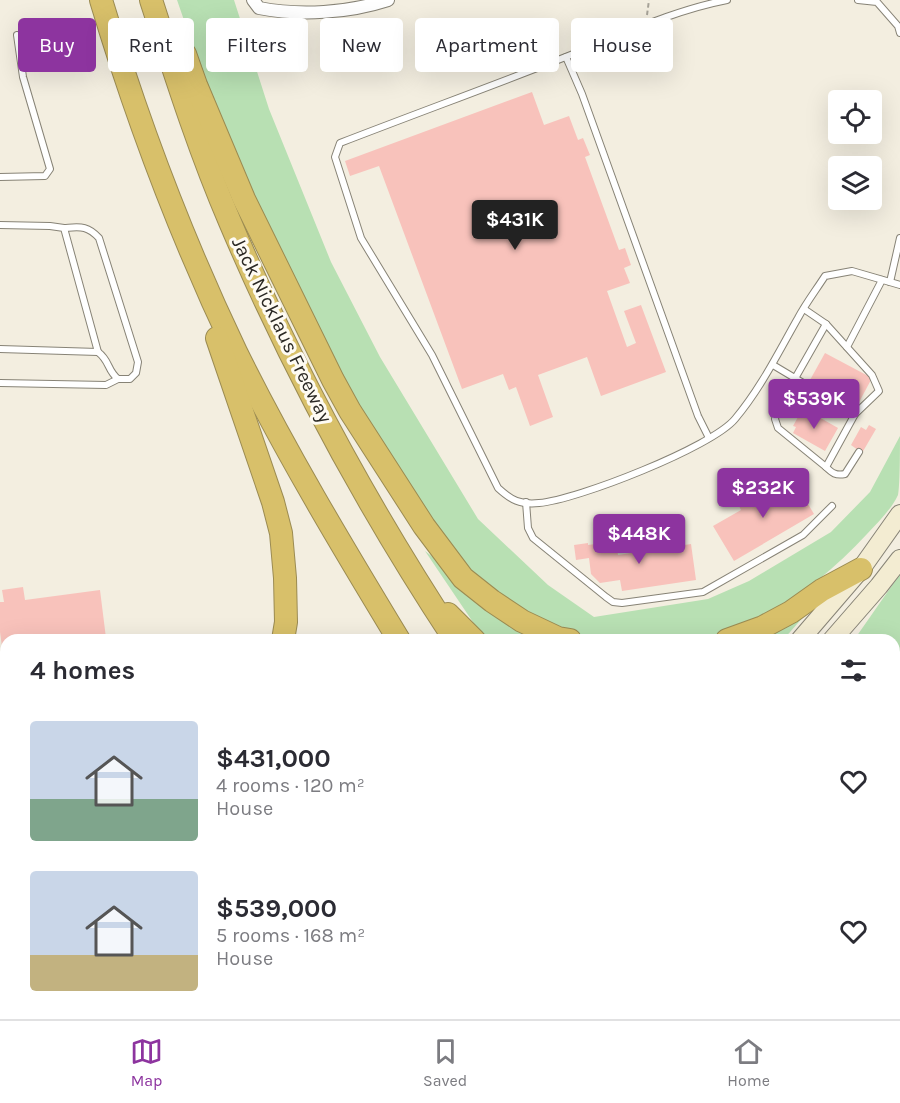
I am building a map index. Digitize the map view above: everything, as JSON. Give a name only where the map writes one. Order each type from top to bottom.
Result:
[{"type":"highway","points":[[101,0],[129,87],[181,225],[273,502],[281,533],[286,622],[284,634]]},
{"type":"highway","name":"Jack Nicklaus Freeway","points":[[151,0],[157,18]]},
{"type":"highway","name":"Jack Nicklaus Freeway","points":[[175,72],[225,210],[269,309],[351,470],[420,587],[451,634]]},
{"type":"highway","points":[[191,72],[244,198],[342,397],[424,526],[463,578],[522,621],[550,634]]},
{"type":"highway","points":[[181,225],[236,350],[266,410],[325,518],[395,634]]},
{"type":"highway","points":[[744,634],[763,627],[791,612],[822,590],[861,569]]},
{"type":"highway","points":[[420,587],[468,634]]},
{"type":"main road","points":[[805,634],[861,569],[900,514]]},
{"type":"main road","points":[[837,634],[900,559]]},
{"type":"street","points":[[256,4],[282,9],[369,6],[388,0]]},
{"type":"lane","points":[[665,18],[699,6],[727,0]]},
{"type":"lane","points":[[858,0],[877,2],[898,26],[900,33]]},
{"type":"lane","points":[[0,177],[45,176],[50,169],[22,77],[17,35]]},
{"type":"lane","points":[[571,55],[340,142],[335,157],[361,238],[432,354],[498,488],[514,501],[539,503],[581,492],[657,464],[709,438],[734,421],[766,378],[825,276],[852,271],[900,285]]},
{"type":"lane","points":[[566,57],[582,94],[696,410],[709,438]]},
{"type":"lane","points":[[0,225],[80,227],[91,230],[99,238],[138,362],[136,373],[130,379],[118,379],[106,386],[0,383]]},
{"type":"lane","points":[[64,228],[98,352]]},
{"type":"lane","points":[[890,282],[900,238]]},
{"type":"lane","points":[[847,347],[882,280]]},
{"type":"lane","points":[[804,309],[826,324],[847,347],[872,375],[879,392],[855,414],[826,467]]},
{"type":"lane","points":[[826,324],[777,410],[778,428],[839,476],[845,474],[860,452]]},
{"type":"lane","points":[[0,349],[98,352],[106,358],[111,374],[118,379]]},
{"type":"lane","points":[[773,364],[855,414]]},
{"type":"lane","points":[[526,502],[528,528],[533,538],[606,597],[613,602],[622,603],[703,592],[803,535],[832,506]]},
{"type":"path","points":[[647,18],[649,0]]},
{"type":"green space","points":[[177,0],[234,0],[240,18],[206,18],[206,72],[257,72],[269,109],[331,262],[380,357],[478,519],[548,585],[594,617],[708,599],[749,581],[831,532],[870,492],[900,436],[899,491],[892,506],[880,520],[831,569],[791,600],[747,624],[720,634],[569,634],[556,631],[518,611],[453,557],[371,431],[229,150],[194,49],[194,18],[183,18]]},
{"type":"green space","points":[[425,551],[544,634],[481,634]]},
{"type":"green space","points":[[900,574],[900,634],[858,634]]},
{"type":"green space","points":[[805,615],[788,634],[759,634]]},
{"type":"building","points":[[532,92],[544,125],[569,116],[578,140],[583,138],[590,155],[585,157],[619,250],[625,248],[631,265],[624,268],[630,283],[607,291],[627,347],[636,343],[624,311],[641,305],[666,372],[601,396],[587,357],[538,375],[553,417],[530,426],[516,387],[509,390],[503,374],[462,389],[379,166],[350,176],[345,161]]},
{"type":"building","points":[[825,353],[872,378],[857,406],[810,380]]},
{"type":"building","points":[[803,408],[838,428],[825,451],[793,433],[796,427],[793,426]]},
{"type":"building","points":[[869,425],[876,429],[862,453],[851,445],[861,427],[866,430]]},
{"type":"building","points":[[793,479],[814,514],[734,561],[713,526],[741,510],[737,502],[761,488],[765,495]]},
{"type":"building","points":[[616,541],[618,555],[691,544],[696,580],[622,591],[620,580],[600,583],[591,574],[589,558],[576,560],[574,545]]},
{"type":"building","points":[[23,587],[25,600],[100,590],[106,634],[0,634],[0,602],[4,602],[2,590]]}]
